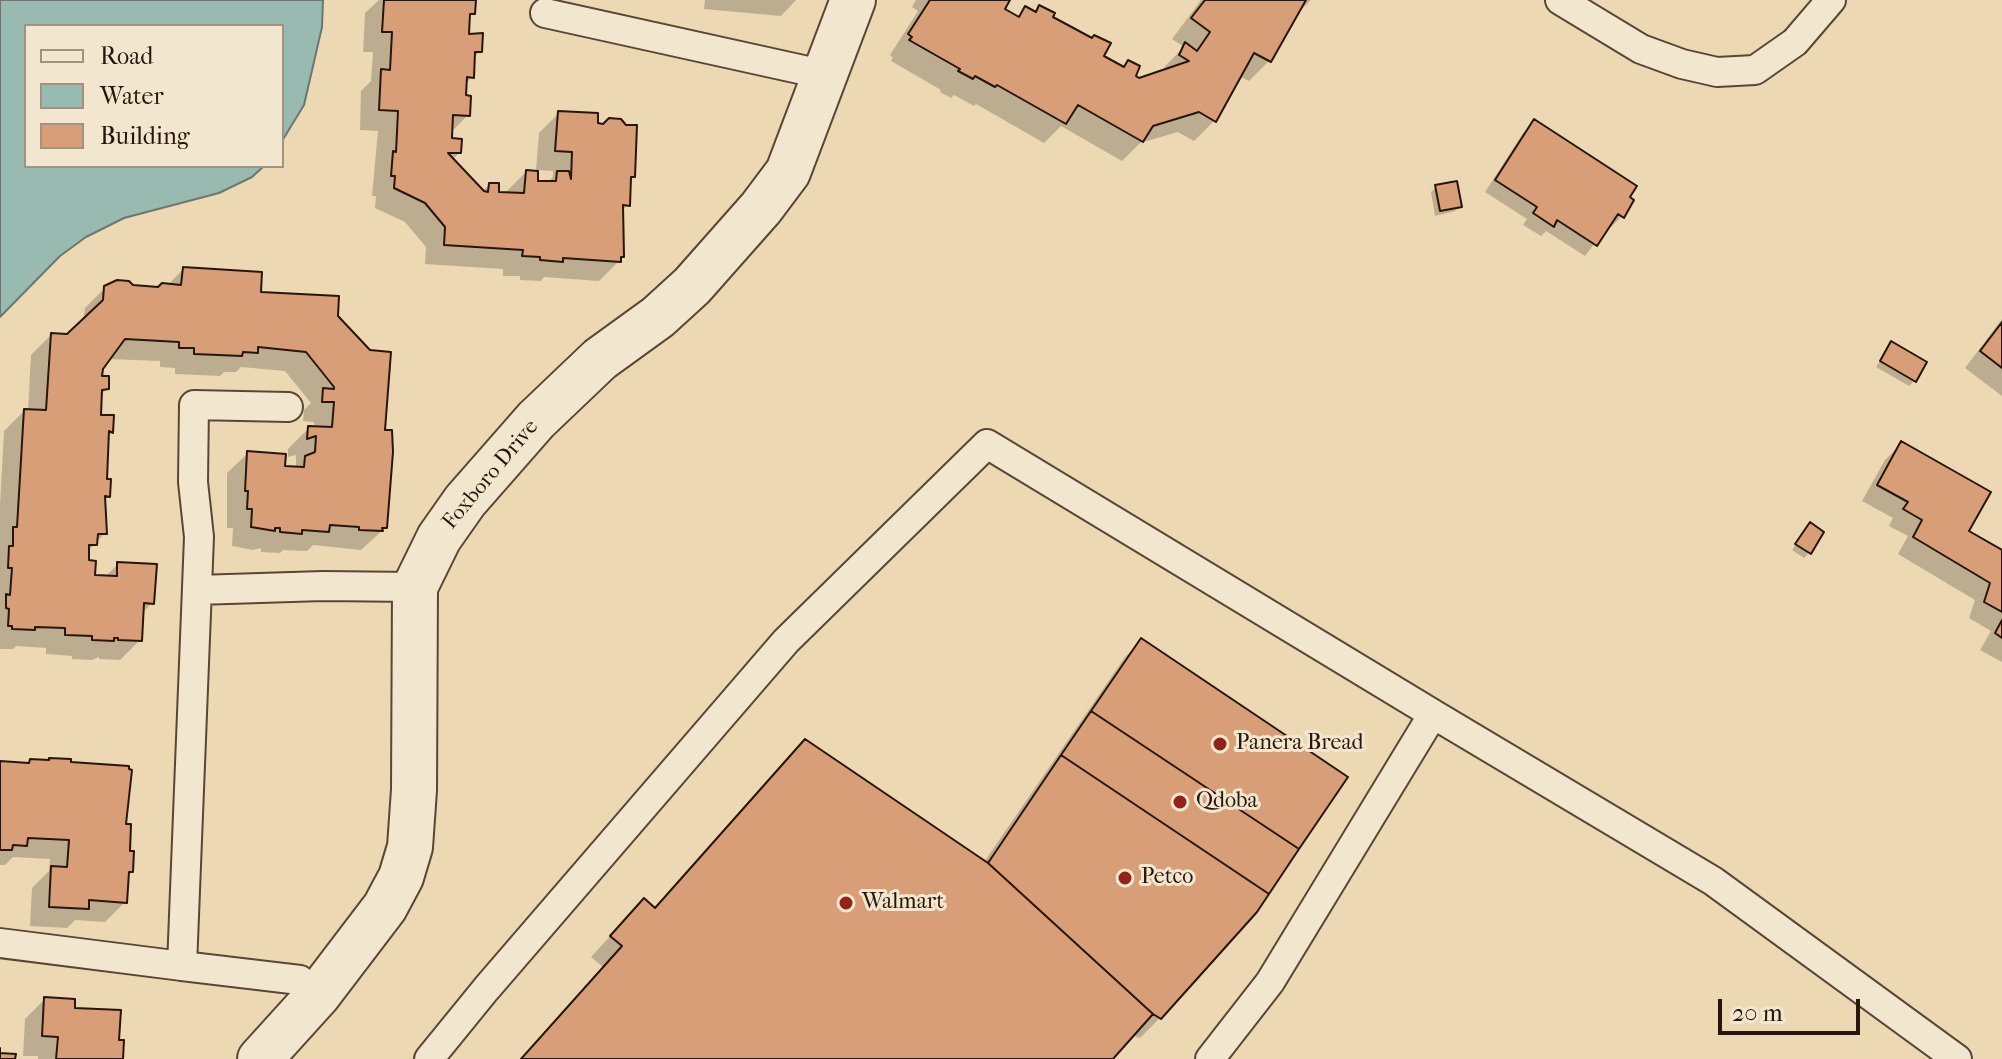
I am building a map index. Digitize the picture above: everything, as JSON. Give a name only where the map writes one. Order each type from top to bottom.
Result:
[{"type":"street","name":"Foxboro Drive","points":[[260,1059],[318,995],[385,907],[401,877],[410,847],[414,790],[415,587],[439,538],[465,501],[536,420],[600,359],[658,317],[692,286],[761,208],[788,172],[853,0]]},
{"type":"lane","points":[[1560,0],[1641,49],[1682,64],[1717,72],[1755,70],[1795,42],[1831,0]]},
{"type":"lane","points":[[545,13],[826,75]]},
{"type":"lane","points":[[182,966],[199,537],[193,482],[194,405],[288,407]]},
{"type":"lane","points":[[429,1059],[786,641],[987,444],[1713,881],[1957,1059]]},
{"type":"lane","points":[[197,590],[415,587]]},
{"type":"lane","points":[[1210,1059],[1270,982],[1433,714]]},
{"type":"lane","points":[[0,943],[300,980],[318,995]]},
{"type":"water","points":[[0,0],[323,0],[322,27],[304,105],[284,138],[284,24],[24,24],[24,168],[262,168],[252,177],[219,193],[124,218],[86,237],[60,256],[0,317]]},
{"type":"building","points":[[384,0],[476,0],[475,14],[470,14],[469,34],[483,33],[482,52],[475,52],[474,78],[467,77],[466,95],[471,96],[470,116],[453,115],[452,138],[462,139],[461,153],[448,153],[484,191],[488,192],[489,183],[499,183],[499,192],[524,193],[526,170],[538,171],[538,181],[556,181],[557,171],[569,171],[571,179],[572,152],[555,151],[558,111],[598,113],[598,123],[603,124],[609,118],[621,119],[626,125],[637,125],[635,177],[631,177],[630,206],[623,205],[624,257],[621,257],[621,262],[563,258],[563,262],[540,260],[540,257],[522,256],[523,250],[444,245],[445,227],[425,203],[394,188],[395,176],[391,176],[393,151],[396,152],[398,111],[379,110],[381,69],[390,70],[392,32],[382,32]]},
{"type":"building","points":[[930,0],[1010,0],[1005,9],[1019,17],[1025,6],[1036,12],[1039,5],[1055,13],[1053,17],[1092,38],[1094,35],[1111,43],[1104,56],[1124,67],[1128,60],[1140,66],[1136,76],[1139,78],[1189,61],[1179,55],[1185,42],[1197,51],[1210,32],[1191,18],[1205,0],[1306,0],[1271,62],[1254,53],[1216,122],[1199,112],[1153,126],[1143,142],[1078,105],[1066,124],[997,85],[995,87],[958,71],[960,69],[909,40],[912,37],[908,34]]},
{"type":"building","points":[[1534,119],[1637,186],[1630,197],[1634,200],[1624,218],[1618,214],[1597,246],[1557,220],[1554,227],[1533,213],[1537,207],[1495,180]]},
{"type":"building","points":[[1457,181],[1462,207],[1440,211],[1435,185]]},
{"type":"building","points":[[183,267],[262,272],[261,292],[339,296],[338,316],[370,350],[391,352],[385,430],[392,430],[393,452],[387,528],[382,528],[383,531],[359,530],[359,527],[330,525],[329,532],[302,530],[302,534],[280,532],[280,528],[275,528],[275,531],[251,527],[252,509],[247,509],[248,491],[245,491],[247,451],[286,454],[285,466],[304,467],[305,456],[315,452],[316,436],[307,439],[308,426],[332,427],[334,402],[322,402],[323,388],[334,387],[306,352],[258,347],[258,353],[243,352],[242,356],[194,354],[194,348],[179,348],[179,342],[125,339],[103,369],[102,376],[109,376],[109,389],[102,390],[101,415],[114,415],[113,433],[109,431],[107,479],[111,479],[110,497],[105,496],[107,534],[98,534],[97,545],[89,545],[89,560],[96,561],[95,575],[117,576],[117,562],[157,564],[154,604],[144,603],[142,641],[118,638],[114,641],[92,640],[92,636],[65,635],[65,628],[12,629],[8,626],[6,594],[10,595],[12,568],[8,568],[9,546],[13,546],[13,527],[17,527],[24,409],[46,410],[51,333],[67,334],[103,300],[104,286],[117,280],[158,287],[162,283],[181,285]]},
{"type":"building","points":[[2002,322],[2002,368],[1980,351]]},
{"type":"building","points":[[1891,341],[1927,362],[1916,382],[1880,361]]},
{"type":"building","points":[[1901,441],[1991,492],[1969,531],[2002,550],[2002,612],[1984,602],[1990,583],[1913,537],[1922,520],[1903,509],[1908,502],[1877,485]]},
{"type":"building","points":[[1810,522],[1824,532],[1811,554],[1795,544]]},
{"type":"building","points":[[2002,620],[2002,638],[1995,633]]},
{"type":"building","name":"Panera Bread","points":[[1141,638],[1348,777],[1299,849],[1091,711]]},
{"type":"building","name":"Qdoba","points":[[1091,711],[1299,849],[1269,894],[1061,755]]},
{"type":"building","name":"Walmart","points":[[805,739],[988,863],[1153,1014],[1113,1059],[521,1059],[622,946],[610,936],[644,898],[655,908]]},
{"type":"building","name":"Petco","points":[[1061,755],[1269,894],[1257,912],[1161,1019],[988,863]]},
{"type":"building","points":[[30,759],[129,766],[132,770],[126,824],[131,824],[130,851],[134,851],[127,903],[89,900],[89,909],[49,907],[51,866],[67,867],[69,840],[28,838],[27,846],[13,845],[12,850],[0,850],[0,761],[29,763]]},
{"type":"building","points":[[44,997],[75,999],[75,1008],[121,1010],[119,1040],[124,1040],[123,1059],[56,1059],[58,1037],[42,1036]]},
{"type":"building","points":[[0,1053],[16,1054],[15,1059],[0,1059]]},
{"type":"place","name":"Panera Bread","points":[[1220,744]]},
{"type":"place","name":"Qdoba","points":[[1180,802]]},
{"type":"place","name":"Petco","points":[[1125,878]]},
{"type":"place","name":"Walmart","points":[[846,903]]}]
